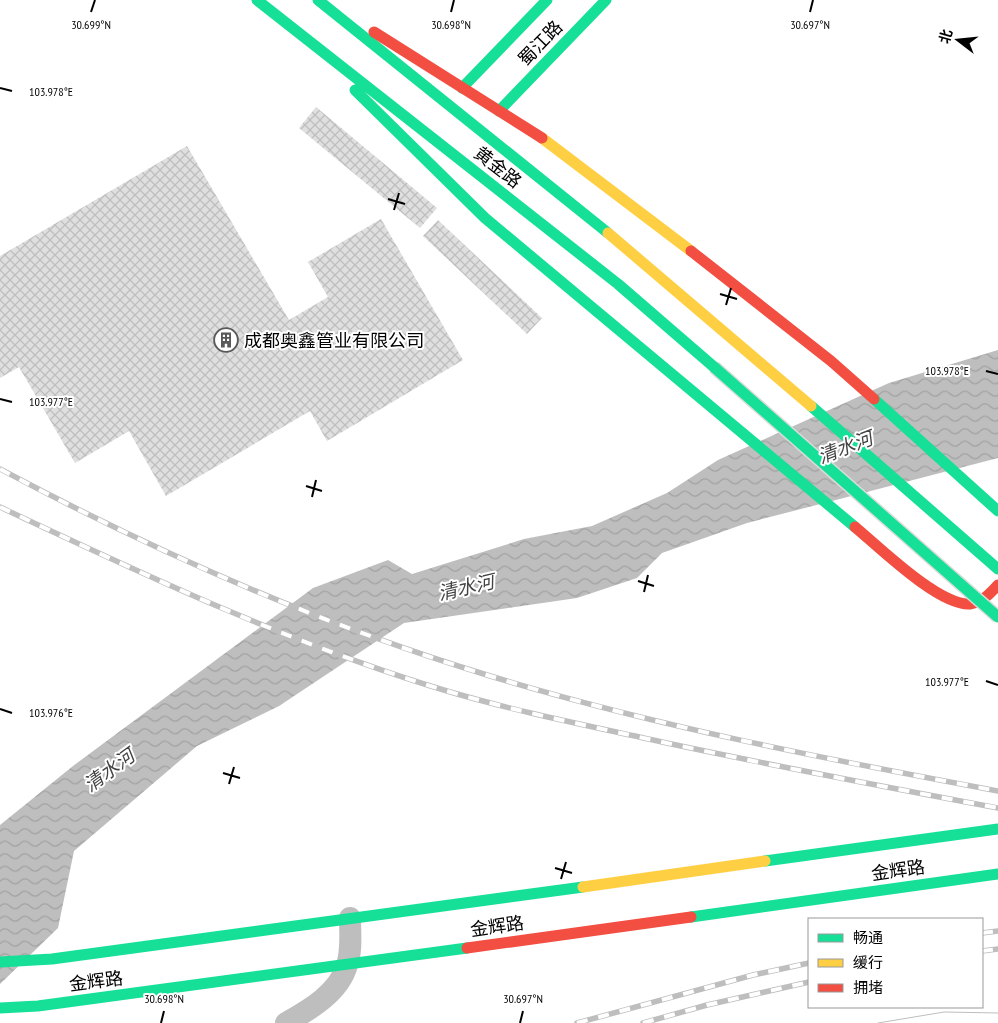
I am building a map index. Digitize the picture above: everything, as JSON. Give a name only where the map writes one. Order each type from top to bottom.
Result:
[{"type":"main road","name":"黄金路","points":[[257,0],[618,284],[998,617]]},
{"type":"main road","name":"黄金路","points":[[320,0],[578,208],[738,342],[998,569]]},
{"type":"main road","points":[[320,0],[558,148],[831,361],[998,511]]},
{"type":"main road","name":"蜀江路","points":[[462,88],[547,0]]},
{"type":"main road","name":"蜀江路","points":[[499,111],[606,0]]},
{"type":"main road","points":[[296,30],[485,218],[922,583],[950,602],[970,604],[992,592],[998,585]]},
{"type":"main road","name":"金辉路","points":[[0,962],[52,958],[998,829]]},
{"type":"main road","name":"金辉路","points":[[0,1008],[38,1006],[348,965],[998,874]]},
{"type":"street","points":[[286,1023],[306,1012],[337,986],[348,965],[350,918]]},
{"type":"water","name":"清水河","points":[[998,350],[998,458],[747,523],[662,553],[637,578],[577,598],[404,623],[279,706],[197,746],[74,851],[58,928],[0,984],[0,825],[73,766],[313,588],[388,560],[412,574],[524,539],[592,526],[667,493],[718,460],[889,383]]},
{"type":"building","points":[[316,107],[437,208],[420,228],[299,128]]},
{"type":"building","name":"成都奥鑫管业有限公司","points":[[187,146],[289,320],[328,297],[308,262],[381,219],[463,360],[327,441],[310,411],[166,496],[129,431],[75,463],[19,367],[0,378],[0,256]]},
{"type":"building","points":[[438,220],[542,318],[527,334],[423,236]]},
{"type":"tram line","points":[[878,1023],[944,1012],[998,1013]]},
{"type":"railway","points":[[0,469],[118,529],[239,584],[362,633],[424,655],[550,693],[677,726],[869,767],[998,791]]},
{"type":"railway","points":[[0,507],[220,607],[333,652],[447,691],[527,712],[662,742],[998,808]]},
{"type":"railway","points":[[983,933],[998,931]]},
{"type":"railway","points":[[983,951],[998,949]]},
{"type":"railway","points":[[577,1023],[753,975],[808,963]]},
{"type":"railway","points":[[643,1023],[707,1005],[808,982]]},
{"type":"traffic: fast","points":[[257,0],[618,284],[714,367]]},
{"type":"traffic: fast","points":[[318,0],[608,233]]},
{"type":"traffic: fast","points":[[462,88],[547,0]]},
{"type":"traffic: fast","points":[[499,111],[606,0]]},
{"type":"traffic: fast","points":[[355,90],[485,218],[855,527]]},
{"type":"traffic: fast","points":[[714,367],[998,617]]},
{"type":"traffic: fast","points":[[874,399],[998,511]]},
{"type":"traffic: fast","points":[[811,406],[998,569]]},
{"type":"traffic: fast","points":[[765,861],[998,829]]},
{"type":"traffic: fast","points":[[691,917],[998,874]]},
{"type":"traffic: fast","points":[[0,962],[52,959],[583,887]]},
{"type":"traffic: fast","points":[[0,1008],[38,1006],[467,948]]},
{"type":"traffic: slow","points":[[542,138],[691,251]]},
{"type":"traffic: slow","points":[[608,233],[811,406]]},
{"type":"traffic: slow","points":[[583,887],[765,861]]},
{"type":"traffic: jam","points":[[374,32],[542,138]]},
{"type":"traffic: jam","points":[[691,251],[831,361],[874,399]]},
{"type":"traffic: jam","points":[[855,527],[910,574],[942,596],[957,602],[970,604],[982,599],[998,585]]},
{"type":"traffic: jam","points":[[467,948],[691,917]]},
{"type":"place","name":"成都奥鑫管业有限公司","points":[[226,340]]}]
